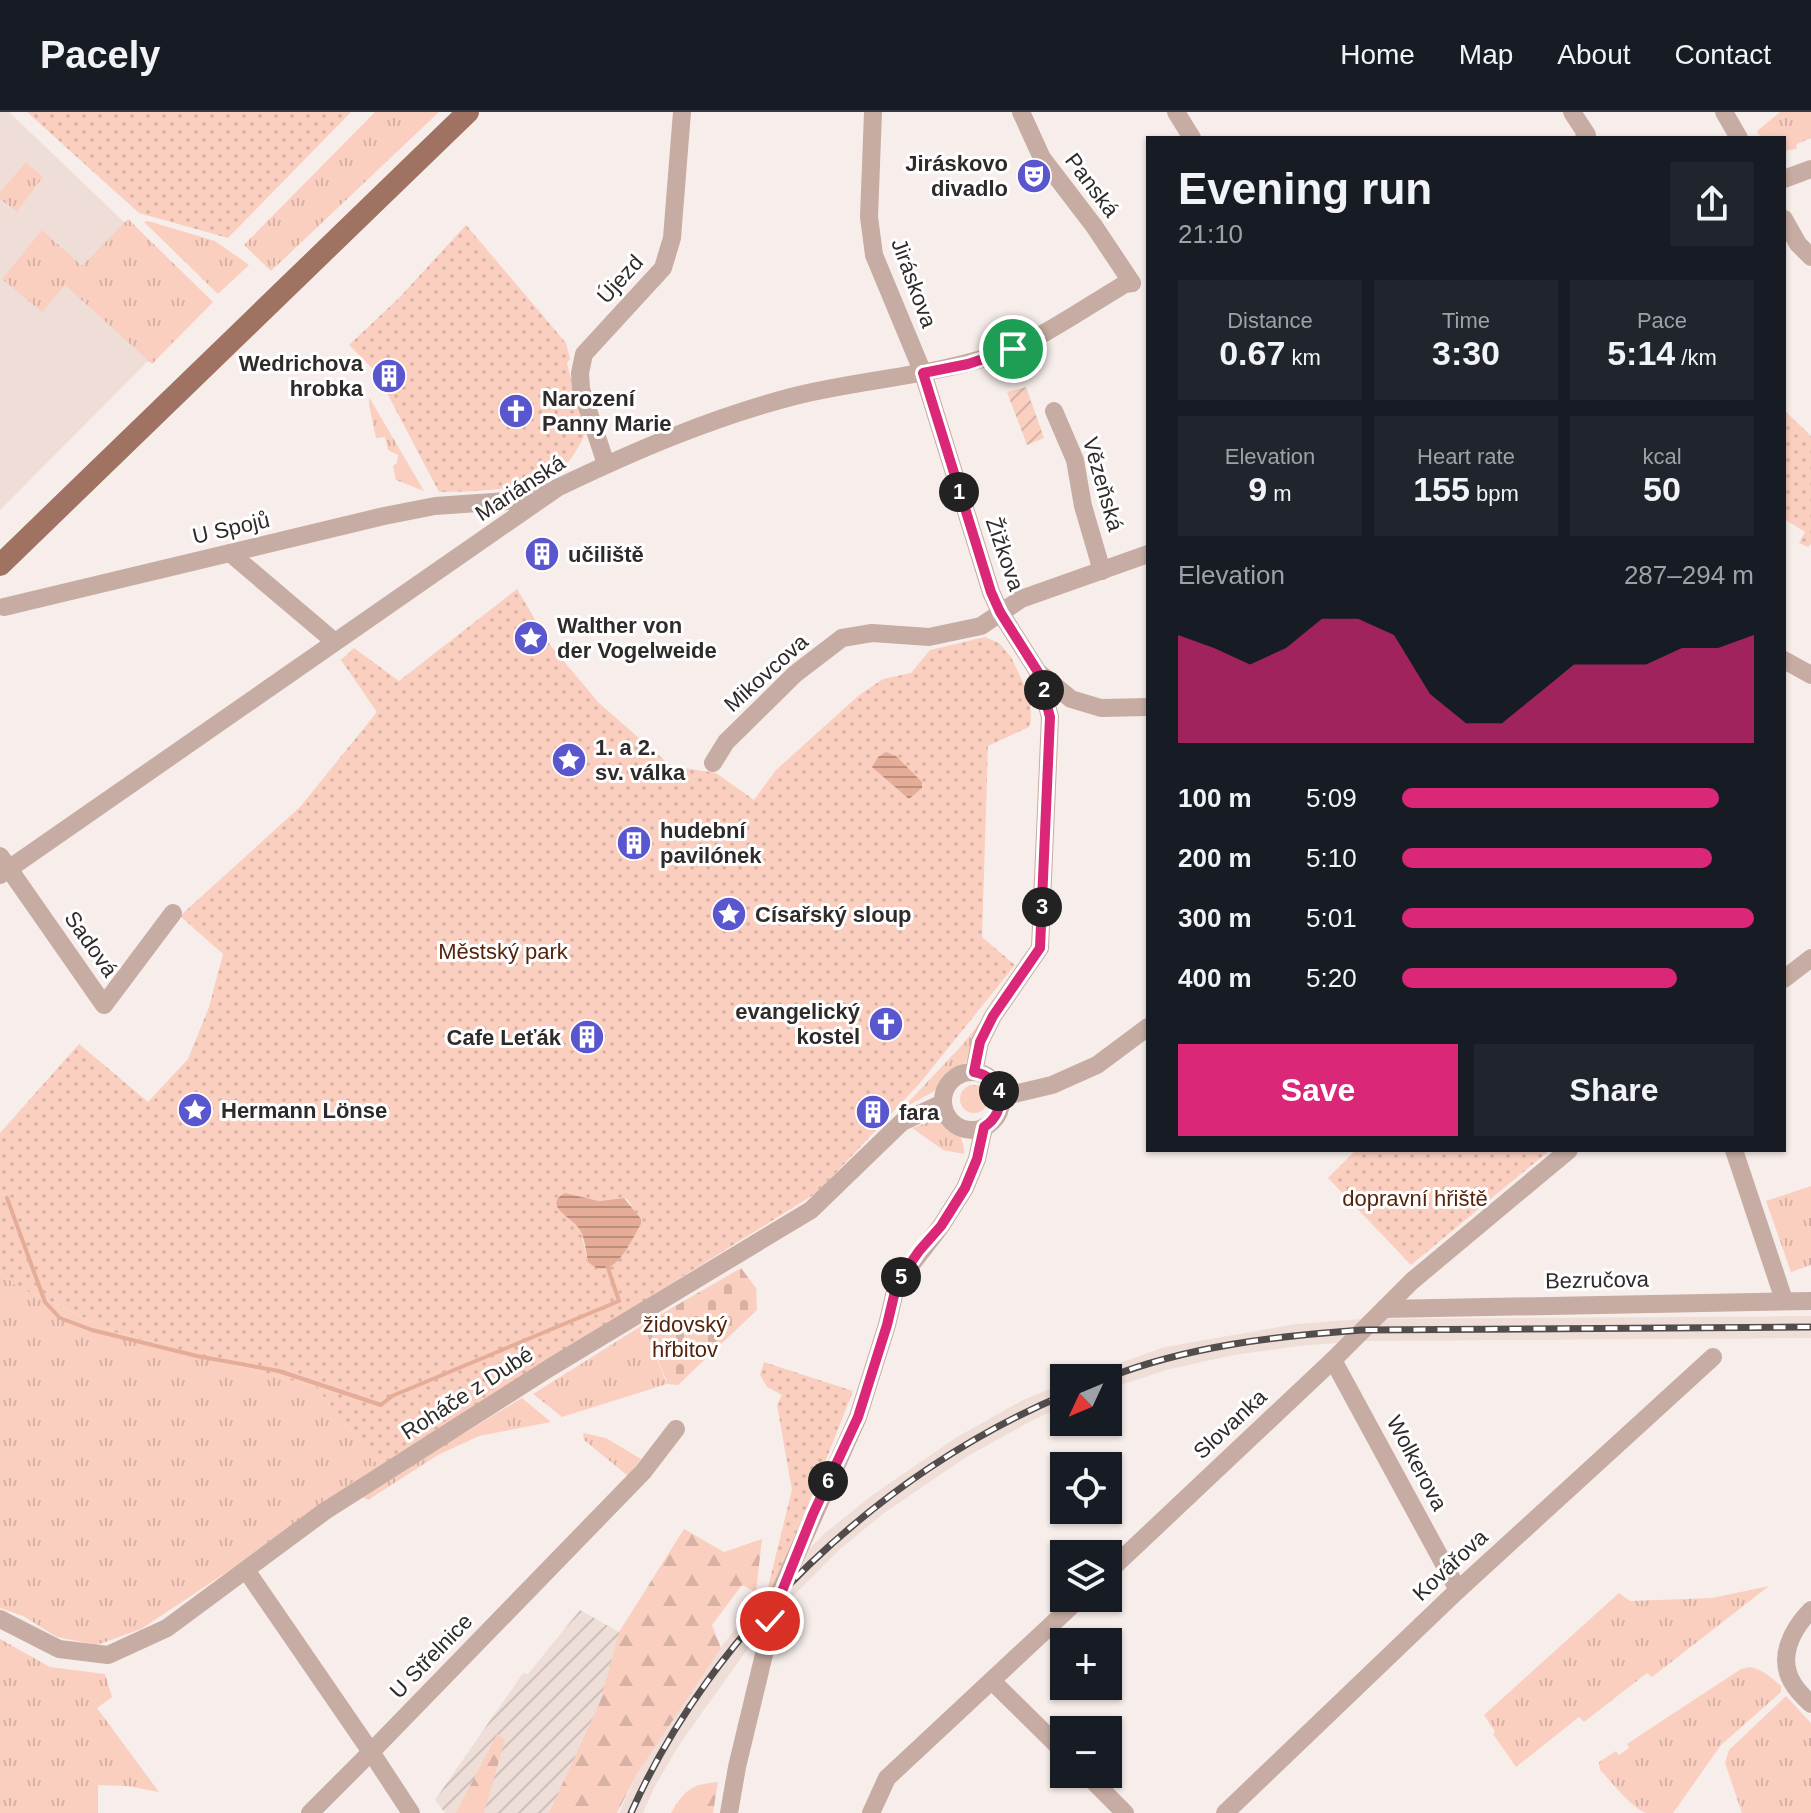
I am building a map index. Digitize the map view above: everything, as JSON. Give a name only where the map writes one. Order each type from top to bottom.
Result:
[{"type":"main road","points":[[0,565],[468,112]]},
{"type":"street","name":"Újezd","points":[[606,464],[581,389],[584,354],[663,268],[672,238],[682,112]]},
{"type":"street","name":"Jiráskova","points":[[873,112],[869,217],[874,255],[923,373]]},
{"type":"street","name":"Panská","points":[[1021,112],[1042,158],[1140,286]]},
{"type":"street","points":[[1176,112],[1191,136]]},
{"type":"street","points":[[1572,112],[1586,136]]},
{"type":"street","points":[[1724,112],[1738,136]]},
{"type":"street","points":[[1786,178],[1811,169]]},
{"type":"street","points":[[1786,223],[1798,244],[1811,257]]},
{"type":"street","name":"Mariánská","points":[[3,867],[557,488],[703,424],[796,396],[968,364],[1013,349],[1125,284],[1140,286]]},
{"type":"street","name":"Žižkova","points":[[923,373],[978,553],[1000,612]]},
{"type":"street","name":"Vězeňská","points":[[1054,411],[1075,460],[1083,506],[1102,571]]},
{"type":"street","name":"U Spojů","points":[[4,607],[435,506],[507,501],[557,488]]},
{"type":"street","points":[[230,553],[335,642]]},
{"type":"street","name":"Mikovcova","points":[[713,763],[726,742],[795,674],[842,638],[872,633],[929,637],[981,626],[1021,599],[1146,555]]},
{"type":"street","points":[[729,1813],[750,1709],[778,1596],[858,1417],[897,1283],[941,1226],[965,1188],[977,1159],[984,1127],[997,1115],[1001,1097],[991,1079],[974,1072],[980,1042],[993,1016],[1040,948],[1050,717],[1038,672],[1000,612]]},
{"type":"street","points":[[1786,661],[1811,675]]},
{"type":"street","points":[[1038,672],[1071,699],[1101,708],[1146,707]]},
{"type":"street","points":[[1049,727],[1071,699]]},
{"type":"street","name":"Sadová","points":[[3,867],[104,1005],[173,913]]},
{"type":"street","points":[[1786,977],[1811,958]]},
{"type":"street","points":[[1001,1097],[1052,1085],[1097,1065],[1146,1028]]},
{"type":"street","name":"Roháče z Dubé","points":[[0,1619],[59,1649],[108,1655],[167,1628],[325,1511],[551,1367],[811,1210],[856,1170],[902,1122],[943,1103],[951,1081],[974,1072]]},
{"type":"street","points":[[943,1103],[948,1117],[963,1128],[977,1159]]},
{"type":"street","points":[[963,1128],[984,1127]]},
{"type":"street","name":"Slovanka","points":[[1122,1559],[1412,1281],[1567,1152]]},
{"type":"street","points":[[1735,1152],[1784,1300]]},
{"type":"street","name":"Bezručova","points":[[1384,1309],[1811,1301]]},
{"type":"street","name":"Kovářova","points":[[1225,1813],[1458,1590],[1713,1357]]},
{"type":"street","name":"Wolkerova","points":[[1333,1360],[1458,1590]]},
{"type":"street","name":"U Střelnice","points":[[310,1813],[643,1472],[676,1429]]},
{"type":"street","points":[[246,1570],[411,1813]]},
{"type":"street","points":[[1811,1610],[1795,1626],[1786,1652],[1792,1683],[1811,1704]]},
{"type":"street","points":[[871,1813],[887,1778],[1065,1612]]},
{"type":"street","points":[[992,1681],[1050,1738]]},
{"type":"street","points":[[1100,1788],[1125,1813]]},
{"type":"shaded area","points":[[0,112],[9,112],[126,224],[151,358],[0,510]]},
{"type":"shaded area","points":[[886,752],[896,756],[922,782],[922,788],[909,799],[872,767],[878,757]]},
{"type":"shaded area","points":[[565,1193],[599,1201],[624,1198],[641,1219],[626,1250],[613,1265],[597,1268],[588,1262],[580,1230],[556,1203]]},
{"type":"shaded area","points":[[1811,1316],[1811,1338],[1362,1341],[1234,1355],[1170,1369],[1122,1384],[1122,1364],[1117,1364],[1165,1347],[1296,1324],[1361,1319]]},
{"type":"shaded area","points":[[1050,1389],[1050,1412],[968,1456],[884,1513],[839,1550],[786,1603],[751,1644],[679,1745],[643,1813],[619,1813],[636,1776],[688,1692],[770,1588],[824,1534],[871,1496],[957,1437],[1023,1400]]},
{"type":"shaded area","points":[[580,1610],[619,1632],[652,1664],[593,1813],[445,1813],[435,1800],[523,1673],[528,1674]]},
{"type":"green space","points":[[27,112],[351,112],[228,238],[139,213]]},
{"type":"green space","points":[[375,112],[439,112],[271,271],[244,245]]},
{"type":"green space","points":[[1780,112],[1811,112],[1811,138],[1797,144],[1796,149],[1786,151],[1786,136],[1760,136],[1757,131]]},
{"type":"green space","points":[[26,162],[43,177],[17,212],[0,199],[0,192]]},
{"type":"green space","points":[[128,219],[213,302],[152,364],[65,285],[42,312],[2,279],[42,230],[82,266]]},
{"type":"green space","points":[[144,222],[215,241],[249,265],[218,294]]},
{"type":"green space","points":[[466,225],[566,343],[570,359],[567,363],[585,435],[563,467],[535,481],[503,488],[439,492],[376,372],[349,345],[399,298]]},
{"type":"green space","points":[[1026,387],[1044,438],[1027,445],[1007,392]]},
{"type":"green space","points":[[369,397],[424,491],[396,480],[393,466],[397,463],[398,455],[388,450],[385,437],[376,438]]},
{"type":"green space","points":[[1786,412],[1811,436],[1811,544],[1808,547],[1799,543],[1805,532],[1786,520]]},
{"type":"green space","name":"Městský park","points":[[517,589],[550,645],[599,703],[671,766],[716,773],[754,800],[776,770],[858,696],[883,679],[911,673],[930,650],[985,637],[999,643],[1011,657],[1030,697],[1031,721],[1029,727],[988,746],[982,937],[1015,965],[920,1083],[818,1192],[379,1466],[316,1387],[114,1332],[17,1286],[0,1272],[0,1133],[79,1044],[148,1102],[188,1059],[209,1007],[223,954],[180,916],[300,807],[377,712],[341,660],[354,648],[399,681]],"holes":[[[565,1193],[599,1201],[628,1200],[641,1223],[623,1253],[588,1262],[581,1232]]]},
{"type":"green space","points":[[985,1016],[966,1062],[950,1074],[940,1088],[902,1109],[963,1044]]},
{"type":"green space","points":[[974,1085],[984,1089],[988,1099],[984,1109],[974,1113],[964,1109],[960,1099],[964,1089]]},
{"type":"green space","points":[[935,1120],[953,1126],[962,1141],[964,1154],[943,1150],[912,1128]]},
{"type":"green space","name":"dopravní hřiště","points":[[1354,1152],[1548,1152],[1411,1265],[1328,1178]]},
{"type":"green space","points":[[1811,1186],[1811,1265],[1791,1272],[1766,1201]]},
{"type":"green space","name":"židovský hřbitov","points":[[741,1268],[756,1288],[757,1310],[678,1385],[668,1384],[648,1337],[646,1323]]},
{"type":"green space","points":[[0,1272],[17,1286],[114,1332],[316,1387],[379,1466],[141,1629],[97,1645],[57,1637],[23,1616],[0,1608]]},
{"type":"green space","points":[[646,1323],[648,1337],[667,1384],[562,1417],[533,1394]]},
{"type":"green space","points":[[764,1362],[853,1391],[775,1590],[768,1587],[792,1490],[777,1405],[782,1395],[767,1387],[760,1375]]},
{"type":"green space","points":[[522,1398],[551,1422],[479,1436],[438,1455],[368,1500],[360,1496]]},
{"type":"green space","points":[[583,1433],[606,1438],[641,1459],[628,1476],[584,1440]]},
{"type":"green space","points":[[684,1529],[724,1552],[762,1539],[756,1592],[742,1585],[712,1625],[721,1648],[637,1774],[617,1813],[549,1813],[600,1702],[619,1632]]},
{"type":"green space","points":[[1769,1586],[1652,1677],[1647,1673],[1584,1722],[1579,1717],[1516,1767],[1493,1734],[1495,1732],[1484,1715],[1619,1593],[1630,1601],[1712,1598]]},
{"type":"green space","points":[[0,1639],[50,1667],[105,1674],[112,1697],[97,1708],[159,1792],[98,1785],[98,1813],[0,1813]]},
{"type":"green space","points":[[1750,1667],[1760,1670],[1781,1686],[1781,1692],[1721,1745],[1673,1813],[1642,1811],[1600,1770],[1599,1762],[1616,1751],[1619,1755],[1629,1748],[1627,1744],[1741,1669]]},
{"type":"green space","points":[[1786,1696],[1811,1723],[1811,1813],[1742,1813],[1725,1763],[1729,1750]]},
{"type":"green space","points":[[497,1734],[505,1740],[484,1813],[456,1813]]},
{"type":"green space","points":[[718,1782],[713,1813],[671,1813],[690,1790],[702,1784]]},
{"type":"waterway","points":[[7,1198],[45,1302],[60,1318],[92,1330],[197,1356],[279,1371],[381,1405],[392,1396],[619,1301],[607,1265]]},
{"type":"railway","points":[[1122,1373],[1169,1358],[1233,1344],[1362,1330],[1811,1327]]},
{"type":"railway","points":[[631,1813],[665,1746],[707,1682],[755,1621],[809,1565],[868,1513],[931,1467],[996,1427],[1050,1402]]},
{"type":"place","name":"Jiráskovo divadlo","points":[[1034,176]]},
{"type":"place","name":"Wedrichova hrobka","points":[[389,376]]},
{"type":"place","name":"Narození Panny Marie","points":[[516,411]]},
{"type":"place","name":"učiliště","points":[[542,554]]},
{"type":"place","name":"Walther von der Vogelweide","points":[[531,638]]},
{"type":"place","name":"1. a 2. sv. válka","points":[[569,760]]},
{"type":"place","name":"hudební pavilónek","points":[[634,843]]},
{"type":"place","name":"Císařský sloup","points":[[729,914]]},
{"type":"place","name":"evangelický kostel","points":[[886,1024]]},
{"type":"place","name":"Cafe Leťák","points":[[587,1037]]},
{"type":"place","name":"Hermann Lönse","points":[[195,1110]]},
{"type":"place","name":"fara","points":[[873,1112]]},
{"type":"route","points":[[770,1621],[813,1514],[858,1417],[897,1283],[941,1226],[965,1188],[977,1159],[984,1127],[993,1121],[1000,1109],[1001,1097],[995,1084],[985,1075],[974,1072],[980,1042],[993,1016],[1040,948],[1050,717],[1038,672],[991,592],[923,373],[968,364],[1013,349]]}]
